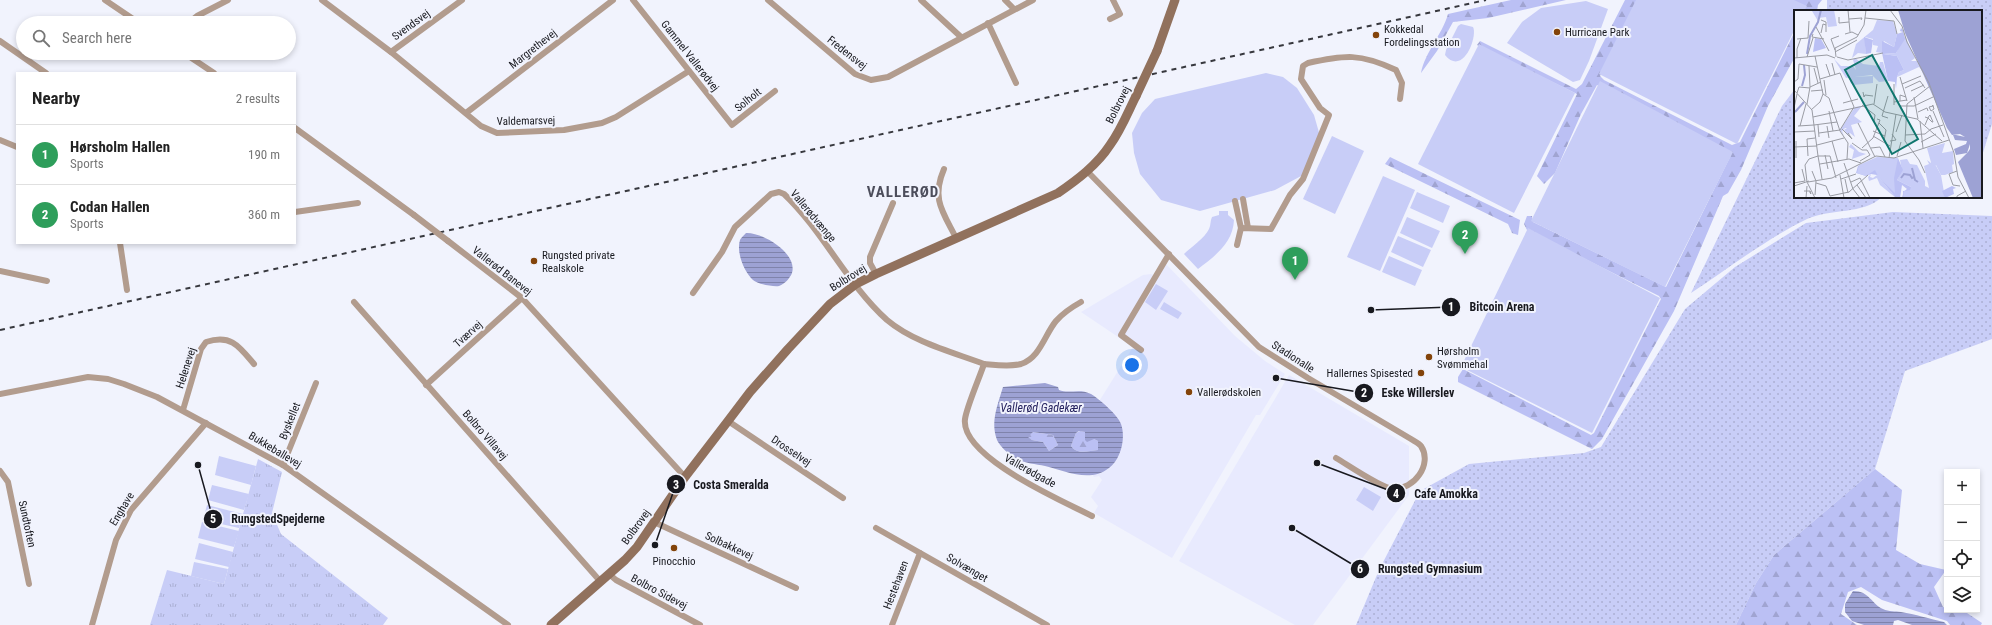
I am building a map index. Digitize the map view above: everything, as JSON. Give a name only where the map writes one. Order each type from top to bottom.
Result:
[{"type":"street","points":[[104,0],[128,16]]},
{"type":"street","points":[[197,16],[228,0]]},
{"type":"street","name":"Valdemarsvej","points":[[322,0],[391,52],[481,126],[498,133],[564,130],[602,123],[616,117],[689,71]]},
{"type":"street","name":"Svendsvej","points":[[391,52],[462,0]]},
{"type":"street","name":"Margrethevej","points":[[466,114],[613,0]]},
{"type":"street","name":"Gammel Vallerødvej","points":[[633,0],[732,125]]},
{"type":"street","name":"Fredensvej","points":[[768,0],[855,74],[871,80],[888,77],[1033,0]]},
{"type":"street","points":[[921,0],[961,37]]},
{"type":"street","points":[[1006,0],[1014,9]]},
{"type":"street","points":[[1110,19],[1120,14],[1113,0]]},
{"type":"street","name":"Bolbrovej","points":[[551,625],[637,547],[685,477],[728,421],[782,355],[830,304],[856,284],[876,274],[1041,202],[1073,183],[1102,156],[1110,145],[1136,96],[1157,51],[1175,0]]},
{"type":"street","points":[[988,23],[1016,83]]},
{"type":"street","points":[[0,41],[16,52]]},
{"type":"street","points":[[1241,228],[1271,229],[1287,200],[1303,179],[1329,115],[1320,108],[1301,79],[1303,66],[1308,63],[1341,56],[1363,58],[1384,64],[1396,70],[1402,83],[1400,99]]},
{"type":"street","points":[[27,60],[45,72]]},
{"type":"street","points":[[194,60],[212,72]]},
{"type":"street","name":"Solholt","points":[[732,125],[775,91]]},
{"type":"street","name":"Vallerød Banevej","points":[[296,129],[414,215],[522,298],[685,477]]},
{"type":"street","points":[[0,140],[16,147]]},
{"type":"street","points":[[944,169],[939,182],[938,203],[956,238]]},
{"type":"street","name":"Stadionalle","points":[[1087,171],[1259,347],[1311,380],[1411,439],[1420,445],[1423,452],[1420,474],[1413,483],[1404,488],[1392,489],[1384,486],[1336,458]]},
{"type":"street","name":"Vallerødvænge","points":[[692,293],[722,252],[735,227],[775,192],[784,194],[856,284]]},
{"type":"street","points":[[1243,199],[1248,228]]},
{"type":"street","points":[[1235,201],[1241,228],[1237,245]]},
{"type":"street","points":[[876,274],[870,263],[870,257],[893,202]]},
{"type":"street","points":[[296,212],[358,203]]},
{"type":"street","points":[[120,244],[127,290]]},
{"type":"street","points":[[1141,350],[1120,335],[1169,254]]},
{"type":"street","points":[[0,271],[46,281]]},
{"type":"street","points":[[856,284],[871,304],[899,328],[928,343],[984,364],[1013,365],[1029,360],[1035,354],[1056,322],[1070,308],[1081,302]]},
{"type":"street","name":"Tværvej","points":[[426,385],[522,298]]},
{"type":"street","name":"Bolbro Villavej","points":[[354,302],[600,581]]},
{"type":"street","name":"Helenevej","points":[[183,410],[201,349],[206,342],[216,339],[229,340],[239,346],[254,364]]},
{"type":"street","name":"Vallerødgade","points":[[984,364],[965,420],[969,436],[975,445],[1001,468],[1092,516]]},
{"type":"street","name":"Bukkeballevej","points":[[0,394],[60,382],[94,378],[124,384],[183,410],[283,465],[508,625]]},
{"type":"street","name":"Byskellet","points":[[283,465],[316,383]]},
{"type":"street","name":"Drosselvej","points":[[728,421],[843,498]]},
{"type":"street","name":"Enghave","points":[[92,625],[116,540],[131,510],[206,423]]},
{"type":"street","name":"Sundtoften","points":[[0,471],[8,482],[29,584]]},
{"type":"street","name":"Solbakkevej","points":[[654,522],[796,588]]},
{"type":"street","name":"Solvænget","points":[[876,528],[1047,625]]},
{"type":"street","name":"Hestehaven","points":[[892,625],[920,553]]},
{"type":"street","name":"Bolbro Sidevej","points":[[609,574],[616,580],[700,625]]},
{"type":"shaded area","name":"Vallerødskolen","points":[[1165,263],[1235,336],[1265,361],[1285,374],[1260,415],[1256,415],[1172,558],[1094,513],[1098,506],[1091,497],[1102,480],[1099,476],[1094,477],[1092,474],[1093,411],[1133,347],[1081,312],[1143,275],[1151,274],[1158,277]]},
{"type":"shaded area","points":[[1289,375],[1409,446],[1409,495],[1313,625],[1295,625],[1179,561]]},
{"type":"green space","points":[[1511,0],[1566,0],[1488,18],[1453,22],[1437,51],[1421,73],[1426,58],[1442,29],[1448,14]]},
{"type":"green space","points":[[1625,0],[1637,0],[1600,76],[1604,80],[1732,145],[1740,142],[1794,33],[1794,59],[1768,106],[1741,170],[1728,193],[1723,196],[1674,311],[1602,439],[1592,449],[1458,382],[1458,377],[1463,369],[1591,435],[1594,433],[1661,299],[1659,296],[1527,230],[1524,224],[1527,216],[1532,216],[1533,222],[1666,287],[1731,155],[1597,85],[1581,114],[1555,173],[1544,184],[1537,176],[1577,94],[1477,45],[1480,41],[1576,89],[1582,84]]},
{"type":"green space","points":[[1636,0],[1794,0],[1807,6],[1805,10],[1794,10],[1794,31],[1737,144],[1599,74]]},
{"type":"green space","points":[[1787,0],[1822,0],[1818,5],[1817,10],[1804,10],[1802,6]]},
{"type":"green space","points":[[1827,0],[1992,0],[1992,124],[1982,156],[1982,10],[1827,10]]},
{"type":"green space","name":"Hurricane Park","points":[[1586,1],[1608,9],[1589,61],[1580,80],[1573,82],[1507,43],[1522,22],[1541,8]]},
{"type":"green space","points":[[1461,24],[1473,27],[1474,32],[1468,53],[1458,61],[1452,60],[1445,55],[1458,26]]},
{"type":"green space","points":[[1479,44],[1575,93],[1514,213],[1418,164]]},
{"type":"green space","points":[[1266,73],[1283,77],[1297,88],[1314,115],[1320,136],[1303,175],[1275,190],[1200,211],[1161,200],[1140,174],[1134,153],[1132,133],[1142,113],[1155,99]]},
{"type":"green space","points":[[1600,81],[1733,152],[1665,287],[1531,221]]},
{"type":"green space","points":[[1794,90],[1794,198],[1881,198],[1874,203],[1856,209],[1826,213],[1807,219],[1762,245],[1691,293],[1782,106]]},
{"type":"green space","points":[[1332,136],[1364,151],[1335,214],[1303,199]]},
{"type":"green space","points":[[1390,157],[1520,220],[1518,235],[1512,233],[1508,224],[1385,164]]},
{"type":"green space","points":[[1383,176],[1415,190],[1380,271],[1347,257]]},
{"type":"green space","points":[[1417,192],[1450,206],[1443,223],[1410,208]]},
{"type":"green space","points":[[1219,211],[1228,211],[1228,215],[1234,220],[1233,228],[1227,242],[1217,254],[1198,269],[1184,254],[1204,236],[1210,228],[1212,217],[1219,215]]},
{"type":"green space","points":[[1893,212],[1992,216],[1992,339],[1905,371],[1875,469],[1774,555],[1756,583],[1736,625],[1356,625],[1379,570],[1420,491],[1469,464],[1584,453],[1601,447],[1685,309],[1735,267],[1806,223]]},
{"type":"green space","points":[[1407,217],[1440,231],[1432,248],[1400,233]]},
{"type":"green space","points":[[1528,228],[1660,298],[1592,433],[1461,367]]},
{"type":"green space","points":[[1398,236],[1431,250],[1423,267],[1391,252]]},
{"type":"green space","points":[[1389,256],[1422,270],[1415,286],[1382,272]]},
{"type":"green space","points":[[1156,284],[1168,291],[1156,310],[1145,302]]},
{"type":"green space","points":[[1164,302],[1182,313],[1178,319],[1160,309]]},
{"type":"green space","points":[[1080,431],[1085,432],[1085,439],[1094,439],[1098,441],[1098,450],[1083,452],[1073,449],[1071,446],[1076,433]]},
{"type":"green space","points":[[1033,432],[1053,435],[1058,445],[1049,451],[1043,442],[1032,440],[1027,437]]},
{"type":"green space","points":[[219,456],[256,466],[251,485],[215,475]]},
{"type":"green space","points":[[258,459],[282,472],[272,513],[281,534],[388,618],[383,625],[150,625],[167,570],[224,584]]},
{"type":"green space","points":[[1875,469],[1902,490],[1896,550],[1920,564],[1944,570],[1944,573],[1934,587],[1944,607],[1944,613],[1967,613],[1982,623],[1981,625],[1950,625],[1947,621],[1882,600],[1861,587],[1848,592],[1841,614],[1857,625],[1736,625],[1756,583],[1774,555]]},
{"type":"green space","points":[[212,485],[249,494],[244,510],[208,500]]},
{"type":"green space","points":[[1364,487],[1381,497],[1373,511],[1356,500]]},
{"type":"green space","points":[[207,505],[243,514],[239,528],[203,520]]},
{"type":"green space","points":[[202,522],[239,531],[234,547],[198,538]]},
{"type":"green space","points":[[199,543],[233,552],[229,567],[195,559]]},
{"type":"green space","points":[[194,562],[228,569],[224,584],[191,576]]},
{"type":"water","points":[[746,233],[761,236],[769,240],[784,251],[790,258],[792,273],[789,279],[783,284],[776,286],[758,283],[753,280],[747,272],[742,262],[739,250],[740,240]]},
{"type":"water","name":"Vallerød Gadekær","points":[[1045,383],[1058,387],[1059,390],[1063,391],[1083,391],[1091,394],[1112,412],[1121,424],[1123,442],[1117,459],[1109,468],[1102,472],[1094,475],[1086,475],[1069,473],[1024,462],[1013,457],[1006,452],[997,440],[994,427],[997,406],[1003,387]],"holes":[[[1079,431],[1085,432],[1085,440],[1087,442],[1094,439],[1098,441],[1098,450],[1083,452],[1073,449],[1071,446],[1076,433]],[[1033,432],[1053,435],[1058,445],[1049,451],[1043,442],[1032,440],[1028,437]]]},
{"type":"water","points":[[1853,591],[1867,595],[1879,607],[1885,610],[1917,615],[1944,622],[1947,625],[1912,625],[1898,620],[1894,621],[1893,625],[1864,625],[1852,621],[1845,612],[1845,604]]},
{"type":"railway","points":[[0,330],[1486,0]]},
{"type":"place","name":"Hurricane Park","points":[[1557,32]]},
{"type":"place","name":"Kokkedal Fordelingsstation","points":[[1376,35]]},
{"type":"place","name":"Codan Hallen","points":[[1465,254]]},
{"type":"place","name":"Rungsted private Realskole","points":[[534,261]]},
{"type":"place","name":"Hørsholm Hallen","points":[[1295,280]]},
{"type":"place","name":"Bitcoin Arena","points":[[1371,310]]},
{"type":"place","name":"Hørsholm Svømmehal","points":[[1429,357]]},
{"type":"place","name":"Hallernes Spisested","points":[[1421,373]]},
{"type":"place","name":"Eske Willerslev","points":[[1276,378]]},
{"type":"place","name":"Vallerødskolen","points":[[1189,392]]},
{"type":"place","name":"Cafe Amokka","points":[[1317,463]]},
{"type":"place","name":"RungstedSpejderne","points":[[198,465]]},
{"type":"place","name":"Rungsted Gymnasium","points":[[1292,528]]},
{"type":"place","name":"Costa Smeralda","points":[[655,545]]},
{"type":"place","name":"Pinocchio","points":[[674,548]]},
{"type":"district","name":"VALLERØD","points":[[903,192]]}]
